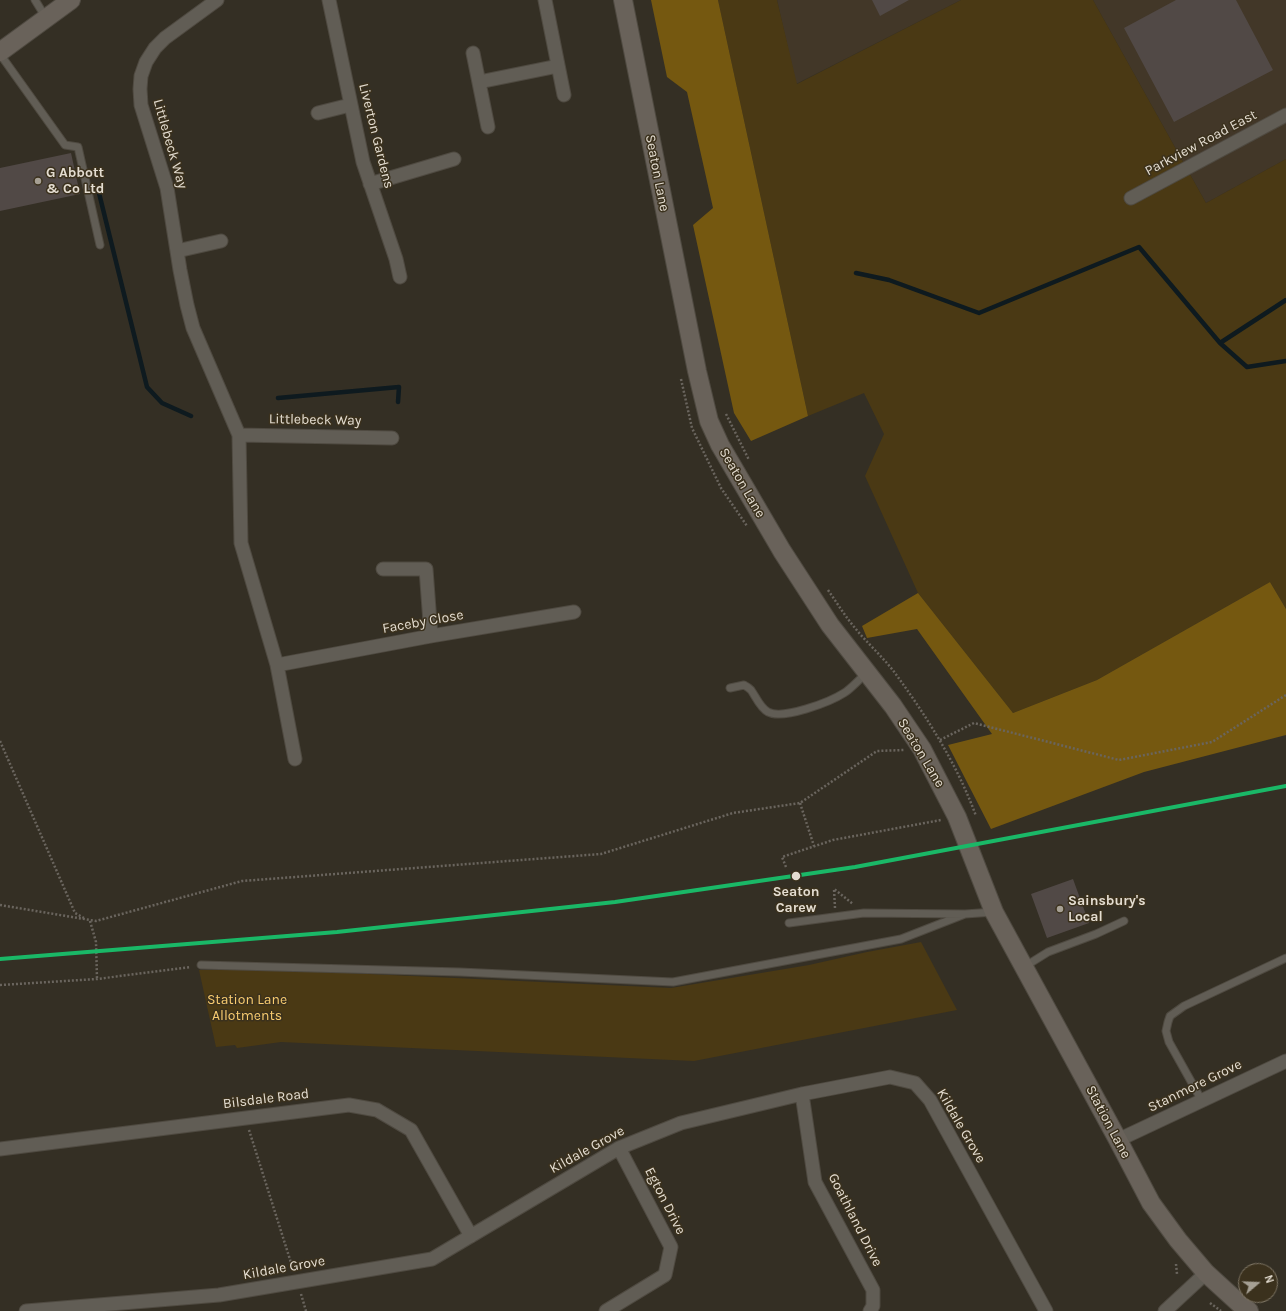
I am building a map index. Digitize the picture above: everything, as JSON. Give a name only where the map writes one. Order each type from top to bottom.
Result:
[{"type":"main road","points":[[0,53],[71,0]]},
{"type":"main road","name":"Seaton Lane","points":[[623,0],[695,363],[709,421],[720,445],[782,551],[830,625],[893,706],[922,749],[957,817],[994,912]]},
{"type":"main road","name":"Station Lane","points":[[994,912],[1151,1203],[1178,1240],[1206,1273],[1249,1311]]},
{"type":"street","name":"Littlebeck Way","points":[[217,0],[165,38],[155,48],[146,62],[141,76],[141,105],[167,188],[186,305],[193,328],[239,435],[392,438]]},
{"type":"street","name":"Liverton Gardens","points":[[329,0],[363,162],[396,259],[400,277]]},
{"type":"street","points":[[545,0],[564,95]]},
{"type":"street","points":[[473,53],[488,127]]},
{"type":"street","points":[[479,82],[558,66]]},
{"type":"street","points":[[318,113],[350,105]]},
{"type":"street","name":"Parkview Road East","points":[[1131,198],[1286,115]]},
{"type":"street","points":[[370,184],[454,159]]},
{"type":"street","points":[[177,251],[221,241]]},
{"type":"street","points":[[239,435],[241,544],[277,665],[295,759]]},
{"type":"street","points":[[383,569],[426,569],[430,636]]},
{"type":"street","name":"Faceby Close","points":[[277,665],[430,636],[574,612]]},
{"type":"street","name":"Stanmore Grove","points":[[1118,1140],[1286,1061]]},
{"type":"street","name":"Kildale Grove","points":[[26,1311],[219,1295],[432,1259],[619,1148],[681,1123],[802,1094],[890,1077],[915,1083],[930,1100],[1046,1311]]},
{"type":"street","name":"Goathland Drive","points":[[802,1094],[815,1182],[873,1290],[873,1306],[870,1311]]},
{"type":"street","name":"Bilsdale Road","points":[[0,1149],[348,1105],[377,1110],[411,1130],[471,1236]]},
{"type":"street","name":"Egton Drive","points":[[606,1311],[665,1275],[671,1247],[619,1148]]},
{"type":"street","points":[[1165,1311],[1206,1273]]},
{"type":"lane","points":[[35,0],[46,18]]},
{"type":"lane","points":[[0,53],[65,145],[78,148],[100,245]]},
{"type":"lane","points":[[730,688],[744,685],[750,689],[768,712],[780,715],[820,704],[838,696],[844,693],[867,673]]},
{"type":"lane","points":[[789,923],[864,913],[965,914],[994,912]]},
{"type":"lane","points":[[202,965],[460,972],[673,982],[901,939],[965,914]]},
{"type":"lane","points":[[1024,967],[1048,952],[1096,934],[1124,921]]},
{"type":"lane","points":[[1202,1101],[1169,1042],[1166,1031],[1170,1016],[1184,1006],[1286,958]]},
{"type":"path","points":[[940,740],[974,722],[1119,760],[1212,742],[1286,695]]},
{"type":"path","points":[[0,741],[75,913],[86,919]]},
{"type":"path","points":[[0,905],[96,921],[242,881],[602,854],[732,813],[800,803],[877,751],[909,750]]},
{"type":"path","points":[[800,803],[814,846]]},
{"type":"path","points":[[786,867],[782,857],[833,840],[947,819]]},
{"type":"path","points":[[836,916],[834,889],[864,913]]},
{"type":"path","points":[[90,921],[96,942],[98,979]]},
{"type":"path","points":[[0,985],[98,979],[202,965]]},
{"type":"path","points":[[245,1118],[306,1311]]},
{"type":"path","points":[[1210,1303],[1222,1311]]},
{"type":"shaded area","points":[[651,0],[718,0],[808,416],[751,441],[734,413],[693,225],[713,208],[687,92],[667,77]]},
{"type":"shaded area","points":[[777,0],[961,0],[796,84]]},
{"type":"shaded area","points":[[1093,0],[1286,0],[1286,159],[1206,203]]},
{"type":"shaded area","points":[[1270,582],[1286,609],[1286,735],[1144,772],[991,829],[948,745],[992,734],[917,629],[867,638],[862,626],[918,593],[1013,713],[1097,680]]},
{"type":"green space","points":[[718,0],[777,0],[797,84],[961,0],[1093,0],[1206,203],[1286,159],[1286,609],[1270,582],[1097,680],[1013,713],[918,593],[865,476],[884,434],[864,393],[808,416]]},
{"type":"green space","name":"Station Lane Allotments","points":[[921,942],[957,1010],[694,1061],[281,1042],[237,1048],[235,1045],[216,1047],[199,970],[325,972],[671,988],[809,965]]},
{"type":"building","points":[[872,0],[909,0],[880,16]]},
{"type":"building","points":[[1176,0],[1236,0],[1273,70],[1174,122],[1124,28]]},
{"type":"building","name":"G Abbott & Co Ltd","points":[[71,153],[80,194],[0,211],[0,168]]},
{"type":"building","name":"Sainsbury's Local","points":[[1073,879],[1089,923],[1047,938],[1031,894]]},
{"type":"waterway","points":[[99,193],[147,387],[162,403],[191,416]]},
{"type":"waterway","points":[[856,273],[889,280],[979,313],[1139,247],[1220,343]]},
{"type":"waterway","points":[[1286,300],[1220,343],[1247,367],[1286,361]]},
{"type":"waterway","points":[[278,398],[399,387],[398,402]]},
{"type":"transit line","points":[[0,959],[337,932],[615,902],[855,867],[1286,786]]},
{"type":"place","name":"G Abbott & Co Ltd","points":[[38,181]]},
{"type":"place","name":"Seaton Carew","points":[[796,876]]},
{"type":"place","name":"Sainsbury's Local","points":[[1060,909]]}]
